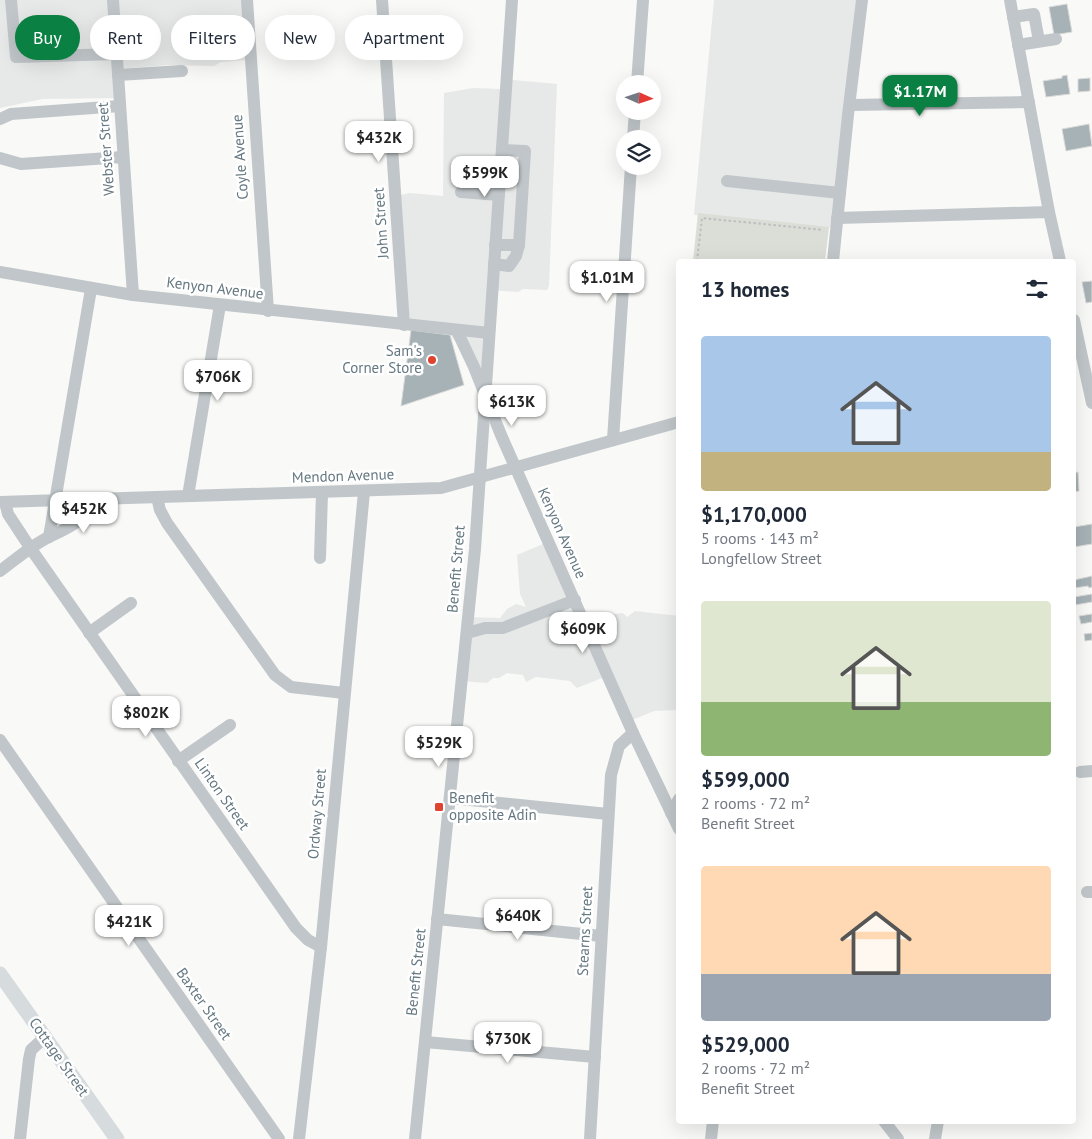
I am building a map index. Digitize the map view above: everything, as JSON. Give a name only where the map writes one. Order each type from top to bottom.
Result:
[{"type":"main road","name":"Cottage Street","points":[[0,974],[117,1139]]},
{"type":"street","points":[[11,0],[16,57],[90,55]]},
{"type":"street","name":"Webster Street","points":[[113,0],[114,15]]},
{"type":"street","name":"Coyle Avenue","points":[[247,0],[268,311]]},
{"type":"street","name":"John Street","points":[[382,0],[404,324]]},
{"type":"street","name":"Benefit Street","points":[[415,1139],[467,634],[481,477],[512,0]]},
{"type":"street","points":[[638,75],[643,0]]},
{"type":"street","points":[[833,259],[862,0]]},
{"type":"street","points":[[1010,0],[1049,212],[1060,259]]},
{"type":"street","points":[[1013,17],[1034,14],[1039,41]]},
{"type":"street","points":[[1018,45],[1056,39]]},
{"type":"street","name":"Webster Street","points":[[117,60],[133,295]]},
{"type":"street","points":[[118,75],[182,71]]},
{"type":"street","points":[[850,105],[1029,102]]},
{"type":"street","points":[[0,119],[11,114],[120,106]]},
{"type":"street","points":[[494,264],[509,266],[516,256],[519,245],[525,151],[502,150]]},
{"type":"street","points":[[0,158],[21,164],[123,157]]},
{"type":"street","points":[[613,440],[630,175]]},
{"type":"street","points":[[727,182],[840,193]]},
{"type":"street","points":[[461,192],[499,195]]},
{"type":"street","points":[[837,218],[1049,212]]},
{"type":"street","points":[[495,245],[519,245]]},
{"type":"street","name":"Kenyon Avenue","points":[[0,272],[133,295],[268,311],[490,333]]},
{"type":"street","points":[[49,537],[91,289]]},
{"type":"street","points":[[188,496],[220,305]]},
{"type":"street","points":[[1076,329],[1092,403]]},
{"type":"street","name":"Kenyon Avenue","points":[[457,331],[633,733],[676,823]]},
{"type":"street","name":"Mendon Avenue","points":[[3,502],[364,492],[441,488],[676,423]]},
{"type":"street","name":"Ordway Street","points":[[299,1139],[320,947],[364,492]]},
{"type":"street","points":[[320,558],[322,493]]},
{"type":"street","points":[[158,497],[160,510],[167,523],[275,675],[291,687],[344,693]]},
{"type":"street","points":[[0,571],[49,537],[59,534],[74,524],[89,511],[94,500]]},
{"type":"street","name":"Linton Street","points":[[3,502],[8,514],[31,550],[296,928],[308,940],[320,947]]},
{"type":"street","points":[[467,634],[484,628],[502,628],[575,600]]},
{"type":"street","points":[[89,633],[132,603]]},
{"type":"street","points":[[178,761],[230,725]]},
{"type":"street","name":"Stearns Street","points":[[590,1139],[611,776],[615,754],[624,740],[633,733]]},
{"type":"street","name":"Baxter Street","points":[[0,740],[279,1139]]},
{"type":"street","points":[[450,798],[519,807],[608,814]]},
{"type":"street","points":[[671,813],[676,804]]},
{"type":"street","points":[[437,919],[602,936]]},
{"type":"street","points":[[20,1139],[28,1059],[31,1050],[45,1037]]},
{"type":"street","points":[[425,1042],[594,1057]]},
{"type":"street","points":[[711,1139],[713,1124]]},
{"type":"street","points":[[886,1124],[898,1139]]},
{"type":"street","points":[[935,1139],[938,1124]]},
{"type":"path","points":[[697,259],[702,218],[825,230]]},
{"type":"shaded area","points":[[0,0],[244,0],[245,15],[171,15],[171,60],[248,60],[221,62],[214,66],[169,65],[118,69],[117,98],[43,99],[0,108]]},
{"type":"shaded area","points":[[714,0],[859,0],[835,228],[694,215]]},
{"type":"shaded area","points":[[504,79],[557,84],[549,286],[547,290],[523,289],[518,292],[490,290],[481,390],[461,349],[448,332],[402,324],[391,197],[410,193],[443,196],[444,93],[473,88],[500,89]]},
{"type":"shaded area","points":[[698,213],[829,227],[825,259],[693,259]]},
{"type":"shaded area","points":[[543,544],[545,545],[583,625],[607,615],[623,613],[627,617],[635,611],[676,616],[676,710],[654,711],[625,723],[602,678],[577,688],[570,681],[536,677],[526,682],[523,675],[507,673],[499,678],[493,678],[487,683],[460,681],[464,617],[500,618],[507,609],[516,604],[526,607],[520,594],[517,555]]},
{"type":"building","points":[[1067,4],[1072,32],[1054,35],[1049,7]]},
{"type":"building","points":[[1067,75],[1070,94],[1046,97],[1043,81],[1062,78],[1062,76]]},
{"type":"building","points":[[1090,78],[1090,91],[1078,92],[1078,79]]},
{"type":"building","points":[[1089,124],[1092,146],[1066,151],[1062,129]]},
{"type":"building","points":[[1092,281],[1092,302],[1086,303],[1082,282]]},
{"type":"building","name":"Sam's Corner Store","points":[[411,330],[450,335],[464,385],[401,406]]},
{"type":"building","points":[[1076,472],[1078,472],[1079,491],[1076,492]]},
{"type":"building","points":[[1092,524],[1092,544],[1076,547],[1076,527]]},
{"type":"building","points":[[1092,576],[1092,587],[1076,588],[1076,580]]},
{"type":"building","points":[[1092,594],[1092,602],[1076,605],[1076,597]]},
{"type":"building","points":[[1092,614],[1092,622],[1081,624],[1079,616]]},
{"type":"building","points":[[1092,633],[1092,640],[1085,641],[1084,634]]},
{"type":"place","name":"Sam's Corner Store","points":[[432,360]]},
{"type":"place","name":"Benefit opposite Adin","points":[[439,807]]}]
